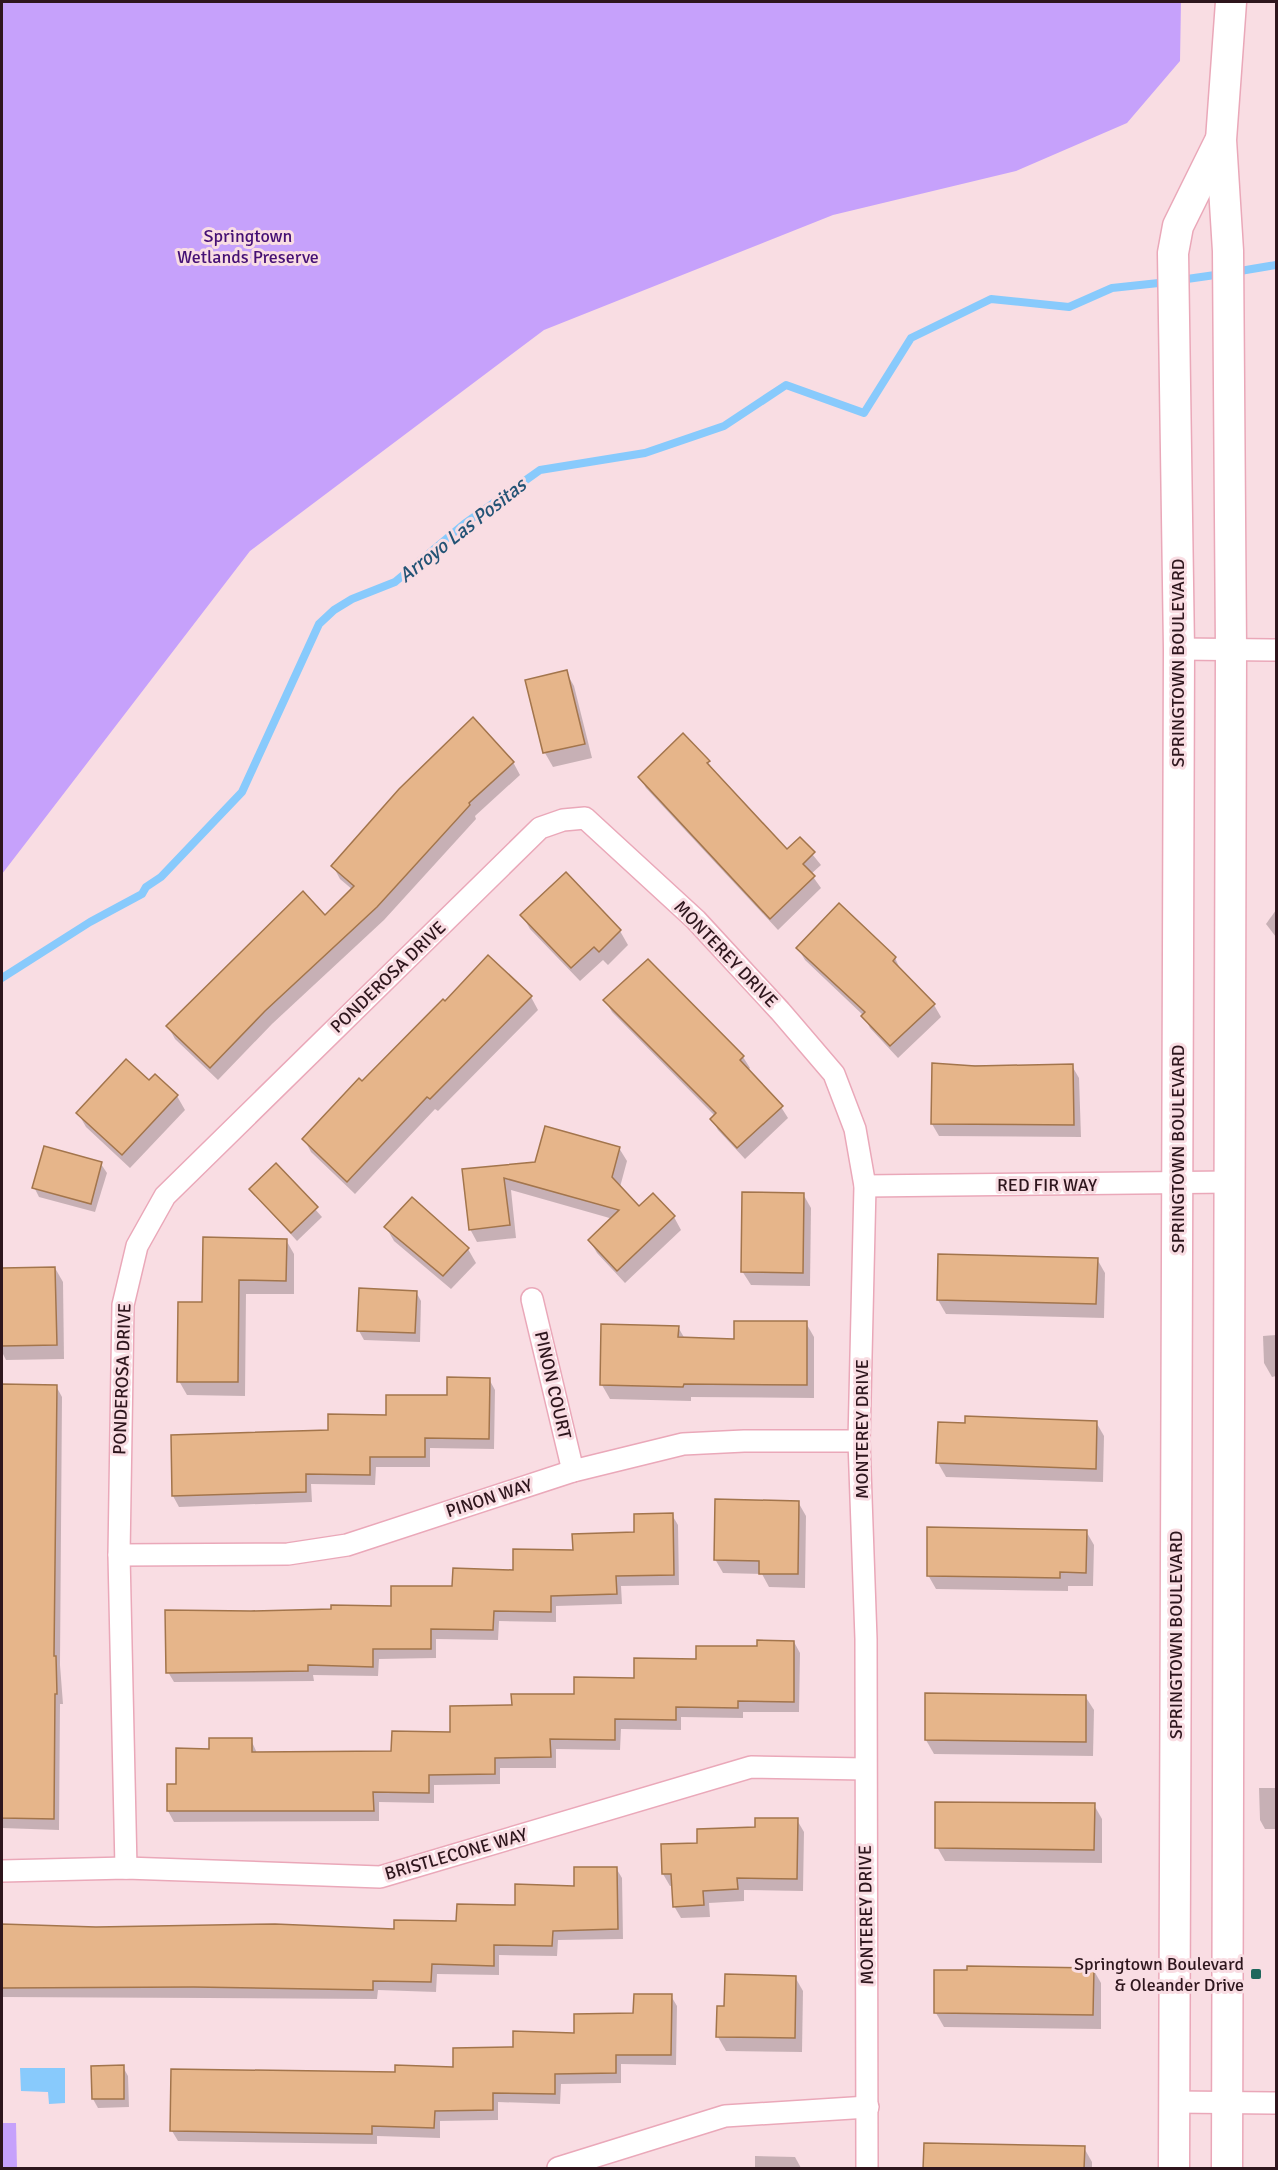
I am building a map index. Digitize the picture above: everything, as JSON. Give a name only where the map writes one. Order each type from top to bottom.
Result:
[{"type":"street","name":"SPRINGTOWN BOULEVARD","points":[[1227,2169],[1231,649],[1228,251],[1221,140],[1231,2]]},
{"type":"street","name":"SPRINGTOWN BOULEVARD","points":[[1174,2169],[1179,649],[1173,253],[1178,226],[1221,140]]},
{"type":"street","points":[[1179,649],[1276,650]]},
{"type":"street","name":"MONTEREY DRIVE","points":[[563,820],[585,818],[604,833],[696,920],[780,1011],[834,1074],[855,1128],[865,1186],[860,1441],[866,1639],[867,2169]]},
{"type":"street","name":"PONDEROSA DRIVE","points":[[126,1868],[119,1555],[123,1305],[137,1246],[165,1196],[540,828],[563,820]]},
{"type":"street","name":"RED FIR WAY","points":[[865,1186],[1230,1182]]},
{"type":"street","name":"PINON COURT","points":[[532,1299],[573,1471]]},
{"type":"street","name":"PINON WAY","points":[[119,1555],[288,1554],[347,1545],[573,1471],[683,1444],[744,1441],[860,1441]]},
{"type":"street","name":"BRISTLECONE WAY","points":[[2,1871],[126,1868],[380,1877],[751,1767],[865,1769]]},
{"type":"street","points":[[1175,2102],[1276,2103]]},
{"type":"street","points":[[558,2169],[725,2116],[868,2107]]},
{"type":"green space","name":"Springtown Wetlands Preserve","points":[[2,2],[1181,2],[1180,61],[1127,123],[1016,171],[833,215],[544,330],[250,551],[2,874]]},
{"type":"green space","points":[[2,2123],[16,2123],[17,2168],[2,2168]]},
{"type":"water","points":[[20,2068],[65,2068],[65,2103],[49,2104],[48,2092],[21,2091]]},
{"type":"building","points":[[567,670],[585,744],[543,753],[525,680]]},
{"type":"building","points":[[473,717],[514,762],[469,803],[470,805],[377,907],[265,1011],[210,1068],[166,1026],[303,891],[325,915],[354,886],[331,866],[399,789]]},
{"type":"building","points":[[683,733],[710,761],[707,763],[787,849],[800,837],[815,852],[803,864],[815,876],[770,919],[638,777]]},
{"type":"building","points":[[566,872],[621,930],[599,952],[594,947],[571,968],[520,915]]},
{"type":"building","points":[[839,903],[896,957],[893,961],[935,1004],[890,1046],[861,1016],[865,1012],[796,948]]},
{"type":"building","points":[[488,955],[532,996],[430,1099],[427,1097],[347,1182],[302,1139],[359,1078],[362,1081],[443,999],[445,1001]]},
{"type":"building","points":[[648,959],[744,1056],[740,1060],[783,1106],[737,1148],[710,1119],[716,1113],[603,1000]]},
{"type":"building","points":[[126,1059],[149,1080],[155,1074],[178,1095],[122,1155],[76,1113]]},
{"type":"building","points":[[932,1063],[975,1066],[1073,1064],[1074,1125],[931,1124]]},
{"type":"building","points":[[545,1126],[620,1147],[612,1177],[639,1206],[653,1193],[675,1216],[617,1271],[588,1240],[619,1210],[504,1178],[510,1225],[469,1230],[462,1169],[535,1162]]},
{"type":"building","points":[[44,1146],[102,1162],[91,1204],[32,1188]]},
{"type":"building","points":[[276,1163],[318,1207],[291,1233],[249,1189]]},
{"type":"building","points":[[742,1192],[804,1193],[803,1273],[741,1272]]},
{"type":"building","points":[[412,1197],[469,1248],[443,1276],[384,1227]]},
{"type":"building","points":[[203,1237],[287,1239],[286,1281],[239,1280],[238,1382],[177,1382],[178,1302],[202,1302]]},
{"type":"building","points":[[938,1254],[1098,1258],[1096,1304],[937,1300]]},
{"type":"building","points":[[55,1267],[57,1345],[2,1346],[2,1268]]},
{"type":"building","points":[[359,1288],[417,1291],[415,1333],[357,1331]]},
{"type":"building","points":[[734,1321],[807,1321],[807,1385],[684,1384],[683,1387],[600,1385],[601,1324],[679,1326],[678,1337],[734,1339]]},
{"type":"building","points":[[447,1377],[490,1378],[489,1439],[425,1438],[425,1457],[370,1457],[370,1475],[306,1474],[306,1492],[172,1496],[171,1435],[328,1430],[328,1414],[386,1415],[386,1395],[447,1395]]},
{"type":"building","points":[[2,1384],[57,1385],[54,1656],[56,1656],[57,1694],[55,1694],[54,1819],[2,1818]]},
{"type":"building","points":[[965,1416],[1097,1421],[1096,1469],[936,1463],[938,1422],[965,1423]]},
{"type":"building","points":[[715,1499],[799,1501],[798,1574],[759,1574],[759,1561],[714,1560]]},
{"type":"building","points":[[673,1513],[674,1575],[616,1576],[617,1594],[551,1596],[551,1612],[494,1611],[493,1630],[431,1629],[431,1649],[373,1649],[373,1667],[308,1665],[308,1671],[166,1673],[165,1610],[251,1611],[331,1609],[331,1605],[391,1606],[391,1586],[452,1586],[453,1568],[513,1570],[513,1549],[573,1550],[572,1534],[634,1532],[634,1514]]},
{"type":"building","points":[[927,1527],[1087,1530],[1086,1573],[1060,1572],[1060,1578],[927,1576]]},
{"type":"building","points":[[757,1640],[794,1641],[794,1702],[738,1701],[738,1708],[676,1707],[676,1720],[615,1719],[615,1740],[550,1739],[551,1757],[495,1758],[495,1774],[429,1775],[429,1793],[373,1792],[374,1811],[167,1811],[167,1784],[176,1784],[176,1748],[209,1749],[209,1738],[252,1738],[252,1752],[391,1751],[392,1731],[450,1732],[450,1706],[512,1705],[511,1694],[574,1694],[574,1677],[634,1678],[634,1658],[696,1659],[696,1646],[757,1646]]},
{"type":"building","points":[[925,1693],[1086,1695],[1086,1742],[925,1740]]},
{"type":"building","points":[[935,1802],[1095,1803],[1094,1850],[935,1848]]},
{"type":"building","points":[[755,1818],[798,1818],[797,1879],[737,1878],[738,1889],[703,1891],[704,1905],[673,1907],[671,1874],[662,1874],[661,1844],[697,1843],[697,1829],[755,1827]]},
{"type":"building","points":[[574,1867],[617,1867],[618,1929],[553,1931],[552,1946],[494,1945],[494,1966],[432,1964],[431,1982],[373,1981],[373,1990],[194,1987],[2,1988],[2,1924],[96,1927],[275,1924],[394,1929],[394,1920],[456,1921],[457,1904],[515,1905],[515,1884],[574,1886]]},
{"type":"building","points":[[967,1966],[1094,1968],[1093,2015],[934,2013],[934,1970],[967,1970]]},
{"type":"building","points":[[725,1974],[796,1976],[795,2038],[716,2037],[717,2006],[724,2006]]},
{"type":"building","points":[[634,1994],[672,1994],[671,2055],[616,2055],[616,2073],[555,2074],[555,2094],[493,2093],[493,2110],[435,2111],[434,2128],[372,2126],[372,2134],[170,2131],[171,2069],[395,2072],[395,2065],[453,2067],[453,2048],[513,2047],[513,2031],[574,2033],[574,2014],[633,2013]]},
{"type":"building","points":[[124,2065],[124,2099],[92,2099],[91,2066]]},
{"type":"building","points":[[924,2143],[1085,2146],[1084,2169],[923,2169]]},
{"type":"waterway","name":"Arroyo Las Positas","points":[[1234,272],[1276,265]]},
{"type":"waterway","name":"Arroyo Las Positas","points":[[1180,280],[1222,274]]},
{"type":"waterway","name":"Arroyo Las Positas","points":[[2,978],[90,922],[142,894],[146,887],[161,877],[242,792],[319,624],[334,610],[352,599],[395,582],[464,524],[540,470],[645,453],[724,426],[786,385],[864,413],[911,338],[991,299],[1069,307],[1112,288],[1168,282]]},
{"type":"place","name":"Springtown Boulevard & Oleander Drive","points":[[1256,1974]]}]
